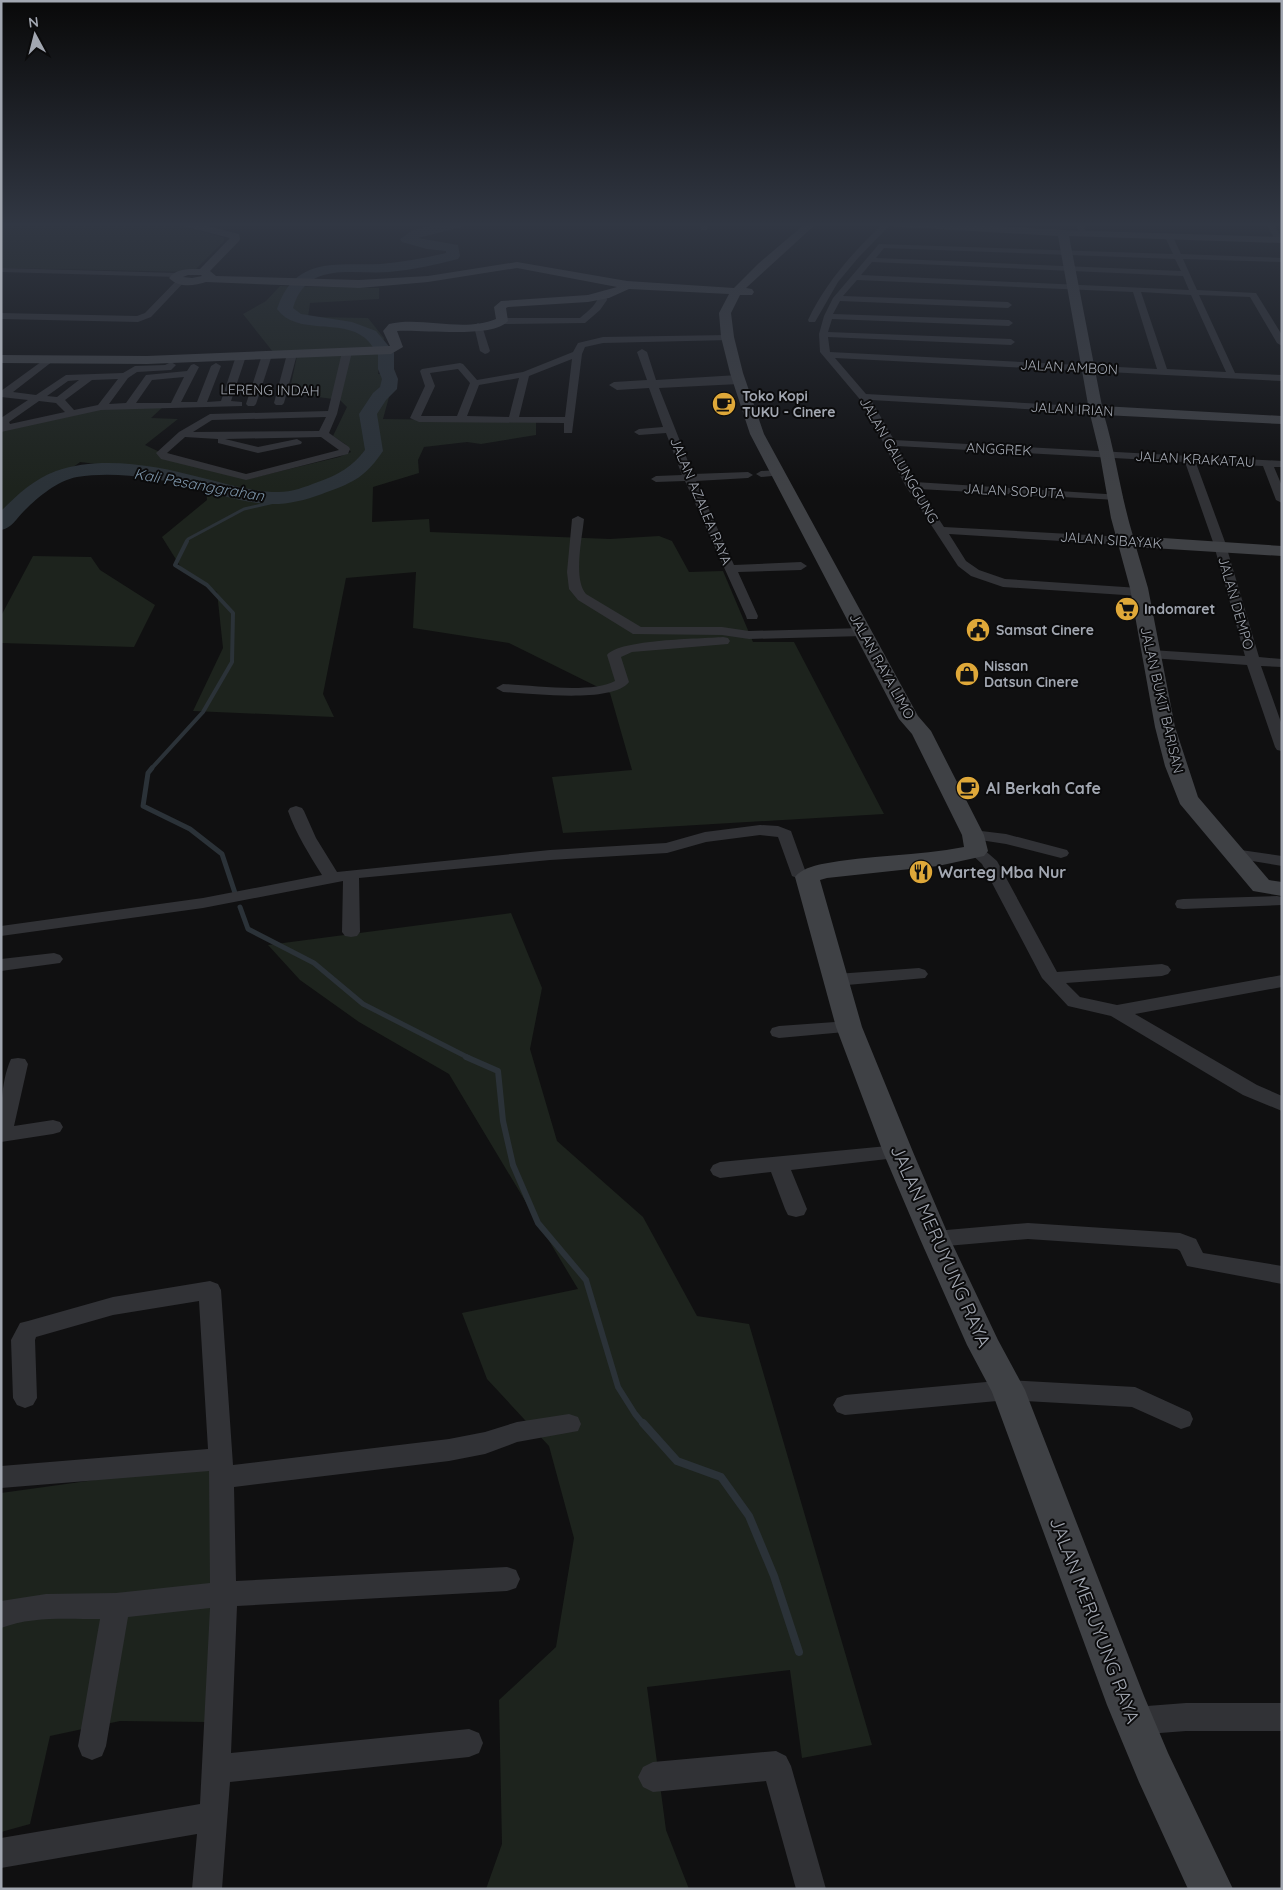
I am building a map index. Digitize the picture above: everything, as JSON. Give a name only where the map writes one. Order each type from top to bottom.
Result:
[{"type":"street","points":[[1,316],[138,319],[148,315],[151,311]]},
{"type":"street","points":[[501,311],[502,321]]},
{"type":"street","points":[[1,359],[48,361],[188,359],[391,350],[397,347],[389,331],[392,327],[474,327],[502,321],[582,320],[594,311]]},
{"type":"street","name":"JALAN RAYA LIMO","points":[[726,311],[724,313],[739,341],[739,380],[751,419],[788,480],[862,614],[927,719],[921,731],[909,719],[863,632],[862,614],[861,594]]},
{"type":"street","points":[[812,320],[815,311]]},
{"type":"street","points":[[826,355],[823,334],[830,311]]},
{"type":"street","points":[[823,334],[1012,353],[1008,311]]},
{"type":"street","name":"JALAN BUKIT BARISAN","points":[[1078,311],[1097,412],[1117,497],[1119,518],[1139,592],[1165,727],[1182,786],[1188,799],[1261,886],[1280,898]]},
{"type":"street","points":[[1143,311],[1163,372]]},
{"type":"street","points":[[1203,311],[1232,376]]},
{"type":"street","points":[[1263,311],[1282,343]]},
{"type":"street","points":[[828,316],[1009,323]]},
{"type":"street","points":[[474,327],[481,350]]},
{"type":"street","points":[[568,432],[577,354],[581,345],[594,341],[739,341]]},
{"type":"street","name":"LERENG INDAH","points":[[5,428],[101,407],[265,404],[334,410],[348,352]]},
{"type":"street","name":"JALAN AZALEA RAYA","points":[[642,352],[652,384],[688,478],[752,616]]},
{"type":"street","name":"JALAN AMBON","points":[[826,355],[1012,353],[1088,368],[1282,378]]},
{"type":"street","points":[[265,404],[292,354]]},
{"type":"street","points":[[475,383],[525,374],[577,354]]},
{"type":"street","points":[[265,404],[267,355]]},
{"type":"street","name":"JALAN GALUNGGUNG","points":[[826,355],[865,399],[911,484],[962,564],[982,577],[1003,583],[1139,592]]},
{"type":"street","points":[[225,404],[241,356]]},
{"type":"street","points":[[1,405],[6,393],[48,361]]},
{"type":"street","points":[[101,407],[125,376],[135,369],[168,368],[171,364]]},
{"type":"street","points":[[201,405],[216,366]]},
{"type":"street","points":[[475,383],[460,366],[425,371],[430,386],[414,418],[569,420]]},
{"type":"street","points":[[129,406],[149,377],[192,371],[175,405]]},
{"type":"street","points":[[513,420],[525,374]]},
{"type":"street","points":[[5,428],[3,422],[66,378],[125,376]]},
{"type":"street","points":[[6,393],[34,399],[59,400],[90,377]]},
{"type":"street","points":[[652,384],[739,380]]},
{"type":"street","points":[[461,420],[475,383]]},
{"type":"street","points":[[762,399],[771,424]]},
{"type":"street","name":"JALAN IRIAN","points":[[865,399],[1282,422]]},
{"type":"street","points":[[59,400],[72,413]]},
{"type":"street","points":[[183,434],[205,436],[324,435],[345,449],[345,451],[246,477],[162,455],[163,450],[183,434],[212,417],[334,410],[324,435]]},
{"type":"street","points":[[639,432],[670,430]]},
{"type":"street","points":[[205,436],[258,450],[324,435]]},
{"type":"street","name":"ANGGREK","points":[[890,443],[1108,455]]},
{"type":"street","name":"JALAN KRAKATAU","points":[[1108,455],[1282,464]]},
{"type":"street","name":"JALAN DEMPO","points":[[1189,459],[1220,547],[1253,661],[1282,748]]},
{"type":"street","points":[[1267,463],[1282,500]]},
{"type":"street","points":[[760,474],[788,480]]},
{"type":"street","points":[[656,479],[748,475]]},
{"type":"street","name":"JALAN SOPUTA","points":[[911,484],[1117,497]]},
{"type":"street","points":[[578,519],[573,572],[575,588],[582,597],[638,631],[722,631],[748,635],[863,632]]},
{"type":"street","name":"JALAN SIBAYAK","points":[[940,530],[1282,551]]},
{"type":"street","points":[[730,570],[801,566]]},
{"type":"street","points":[[503,688],[590,692],[612,688],[622,682],[614,655],[630,648],[744,640],[748,635]]},
{"type":"street","points":[[1151,654],[1282,663]]},
{"type":"street","points":[[921,731],[975,843],[989,861],[1051,978],[1074,1002],[1117,1011],[1250,1090],[1282,1104]]},
{"type":"street","points":[[296,811],[314,853],[332,877]]},
{"type":"street","points":[[1,931],[203,903],[351,874],[550,855],[667,848],[705,836],[760,830],[778,831],[785,834],[798,873],[807,877],[823,871],[938,858],[975,843],[1011,840],[1061,852]]},
{"type":"street","points":[[1234,854],[1282,860]]},
{"type":"street","points":[[351,874],[352,932]]},
{"type":"street","name":"JALAN MERUYUNG RAYA","points":[[807,877],[849,1026],[898,1152],[935,1239],[984,1345],[1008,1390],[1134,1721],[1183,1835],[1211,1889]]},
{"type":"street","points":[[1183,904],[1280,898]]},
{"type":"street","points":[[1,966],[54,959]]},
{"type":"street","points":[[1051,978],[1162,970]]},
{"type":"street","points":[[836,980],[919,974]]},
{"type":"street","points":[[1117,1011],[1282,982]]},
{"type":"street","points":[[779,1032],[849,1026]]},
{"type":"street","points":[[18,1064],[2,1135],[53,1127]]},
{"type":"street","points":[[720,1170],[898,1152]]},
{"type":"street","points":[[779,1165],[796,1209]]},
{"type":"street","points":[[935,1239],[1028,1231],[1180,1241],[1188,1244],[1195,1260],[1282,1275]]},
{"type":"street","points":[[25,1398],[23,1340],[28,1330],[113,1306],[210,1290],[222,1468],[224,1594],[214,1816],[207,1889]]},
{"type":"street","points":[[845,1405],[1008,1390],[1135,1397],[1181,1419]]},
{"type":"street","points":[[1,1477],[222,1468],[449,1450],[485,1443],[517,1432],[569,1424]]},
{"type":"street","points":[[1,1615],[7,1611],[46,1607],[116,1606],[224,1594],[507,1579]]},
{"type":"street","points":[[92,1746],[116,1606]]},
{"type":"street","points":[[1134,1721],[1186,1717],[1282,1717]]},
{"type":"street","points":[[215,1769],[469,1743]]},
{"type":"street","points":[[653,1777],[776,1766],[811,1889]]},
{"type":"street","points":[[1,1853],[214,1816]]},
{"type":"shaded area","points":[[248,311],[309,311],[308,317],[368,318],[384,338],[378,374],[395,375],[383,419],[536,421],[536,435],[481,444],[467,442],[424,447],[418,460],[419,473],[373,487],[372,522],[429,519],[430,532],[610,539],[659,536],[672,541],[689,572],[723,571],[753,642],[794,642],[884,814],[563,833],[552,777],[632,770],[610,693],[509,643],[413,628],[416,572],[346,578],[323,694],[334,717],[193,711],[223,648],[217,592],[182,569],[162,537],[207,500],[206,486],[183,475],[80,462],[3,521],[1,526],[1,431],[105,408],[164,406],[151,418],[178,419],[145,445],[164,454],[248,479],[339,457],[351,452],[345,444],[333,436],[347,407],[340,400],[289,393],[298,352],[273,352],[243,314]]},
{"type":"shaded area","points":[[33,556],[91,557],[100,570],[155,605],[134,647],[1,643],[1,616]]},
{"type":"shaded area","points":[[511,913],[542,988],[530,1049],[557,1141],[643,1217],[697,1316],[749,1324],[872,1745],[802,1758],[790,1670],[647,1687],[666,1830],[689,1889],[486,1889],[502,1844],[499,1700],[556,1647],[574,1538],[549,1446],[487,1379],[462,1313],[578,1289],[449,1074],[359,1022],[300,980],[268,945]]},
{"type":"shaded area","points":[[219,1468],[206,1722],[120,1721],[50,1736],[30,1824],[1,1832],[1,1493],[138,1474]]},
{"type":"waterway","name":"Kali Pesanggrahan","points":[[1,524],[16,507],[43,485],[63,475],[87,470],[102,469],[151,473],[267,498],[295,496],[341,480],[356,472],[374,451],[368,414],[379,397],[388,389],[390,379],[386,369],[386,353],[370,334],[352,327],[297,318],[288,311]]},
{"type":"waterway","name":"Kali Pesanggrahan","points":[[151,769],[203,712],[232,662],[233,613],[207,585],[175,565],[188,539],[244,509],[296,497]]},
{"type":"waterway","points":[[152,768],[148,773],[143,806],[190,829],[222,854],[235,893]]},
{"type":"waterway","points":[[240,907],[248,929],[314,963],[363,1004],[469,1058]]},
{"type":"waterway","points":[[466,1057],[498,1071],[503,1121],[513,1165],[538,1223],[586,1280],[618,1387],[644,1425]]},
{"type":"waterway","points":[[643,1423],[677,1461],[721,1477],[749,1516],[774,1576],[799,1652]]},
{"type":"place","name":"Toko Kopi TUKU - Cinere","points":[[724,404]]},
{"type":"place","name":"Indomaret","points":[[1127,609]]},
{"type":"place","name":"Samsat Cinere","points":[[978,630]]},
{"type":"place","name":"Nissan Datsun Cinere","points":[[967,674]]},
{"type":"place","name":"Al Berkah Cafe","points":[[968,788]]},
{"type":"place","name":"Warteg Mba Nur","points":[[921,872]]}]
